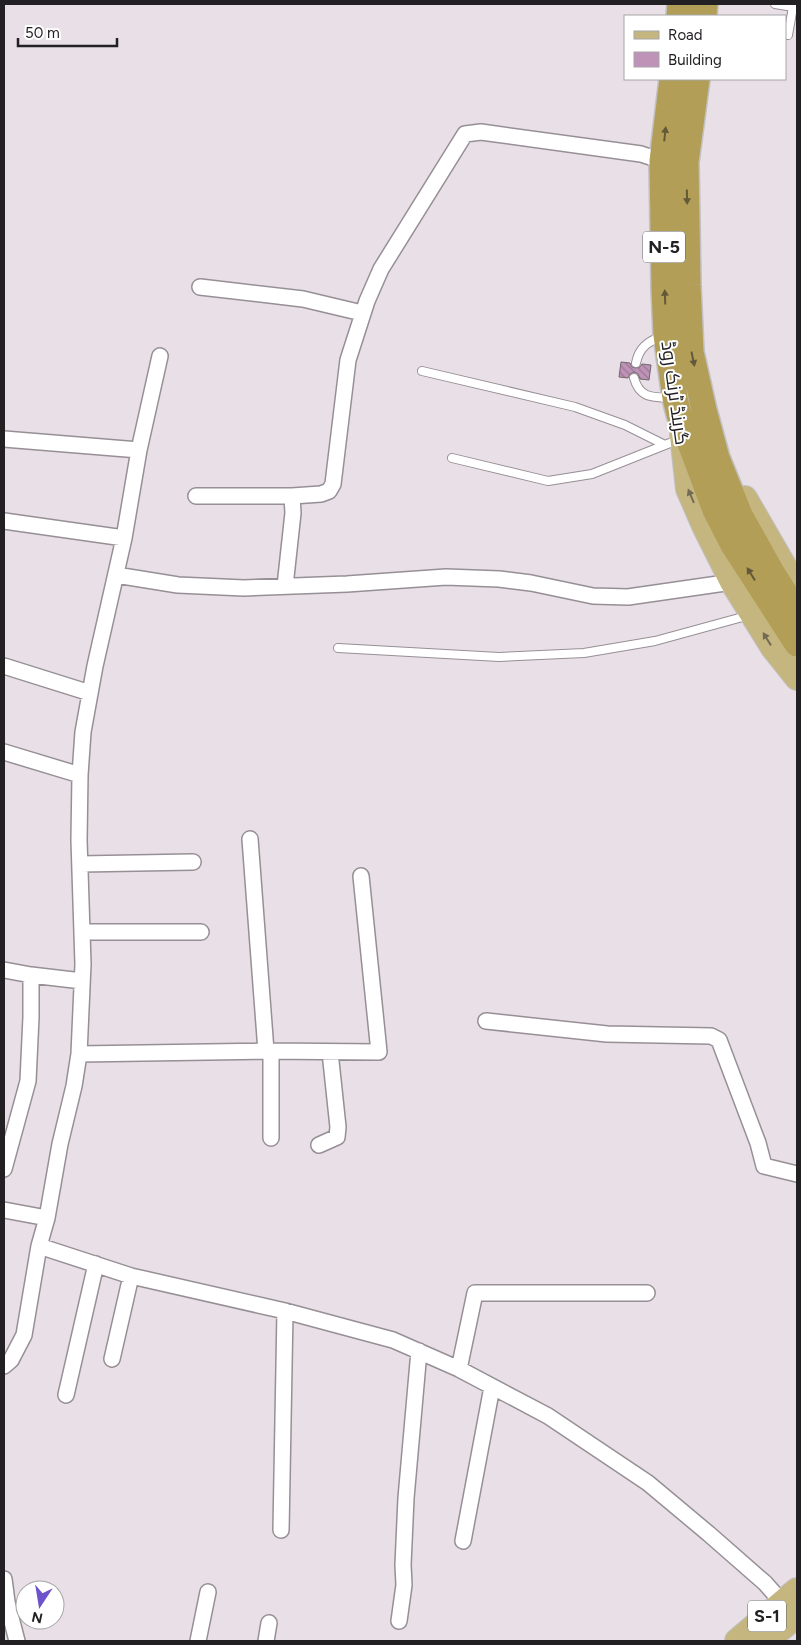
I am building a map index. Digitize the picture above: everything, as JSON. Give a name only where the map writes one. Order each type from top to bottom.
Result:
[{"type":"highway","name":"گرینڈ ٹرنک روڈ","points":[[672,80],[674,162],[666,335],[677,406]]},
{"type":"highway","name":"گرینڈ ٹرنک روڈ","points":[[696,80],[674,162],[688,285],[691,352],[704,410]]},
{"type":"highway","points":[[677,406],[715,510],[732,545],[797,644]]},
{"type":"highway","points":[[704,410],[718,458],[740,515],[797,612]]},
{"type":"main road","name":"گرینڈ ٹرنک روڈ","points":[[677,406],[674,442],[688,489],[732,582],[773,648],[797,678]]},
{"type":"main road","name":"گرینڈ ٹرنک روڈ","points":[[704,410],[744,496],[797,588]]},
{"type":"main road","name":"S-1","points":[[737,1641],[794,1609]]},
{"type":"main road","name":"S-1","points":[[767,1641],[794,1609]]},
{"type":"street","points":[[196,496],[292,496],[321,494],[329,491],[333,484],[348,360],[362,313],[381,269],[465,134],[481,132],[641,154],[674,162]]},
{"type":"street","points":[[200,287],[303,299],[362,313]]},
{"type":"street","points":[[4,1366],[11,1360],[24,1335],[39,1246],[47,1218],[79,1054],[83,932],[80,864],[80,775],[83,732],[124,538],[139,450],[160,356]]},
{"type":"street","points":[[4,439],[139,450]]},
{"type":"street","points":[[285,586],[293,513],[292,496]]},
{"type":"street","points":[[4,521],[124,538]]},
{"type":"street","points":[[116,575],[178,585],[244,588],[347,584],[446,577],[499,579],[531,583],[593,596],[628,597],[732,582]]},
{"type":"street","points":[[4,666],[90,693]]},
{"type":"street","points":[[4,752],[80,775]]},
{"type":"street","points":[[250,839],[268,1051],[271,1138]]},
{"type":"street","points":[[80,864],[193,862]]},
{"type":"street","points":[[79,1054],[268,1051],[379,1052],[360,876]]},
{"type":"street","points":[[83,932],[201,932]]},
{"type":"street","points":[[4,970],[31,976],[82,981]]},
{"type":"street","points":[[4,1170],[28,1080],[31,976]]},
{"type":"street","points":[[486,1021],[607,1034],[711,1036],[719,1040],[758,1143],[764,1166],[797,1174]]},
{"type":"street","points":[[319,1145],[336,1137],[338,1127],[330,1052]]},
{"type":"street","points":[[4,1210],[47,1218]]},
{"type":"street","points":[[39,1246],[131,1276],[285,1311],[394,1340],[459,1369],[548,1416],[648,1483],[794,1609]]},
{"type":"street","points":[[66,1396],[96,1264]]},
{"type":"street","points":[[112,1359],[131,1276]]},
{"type":"street","points":[[459,1369],[475,1292],[647,1293]]},
{"type":"street","points":[[281,1530],[285,1311]]},
{"type":"street","points":[[399,1622],[404,1585],[406,1498],[419,1351]]},
{"type":"street","points":[[463,1541],[492,1387]]},
{"type":"street","points":[[4,1579],[7,1602],[17,1641]]},
{"type":"street","points":[[198,1641],[208,1592]]},
{"type":"street","points":[[266,1641],[269,1623]]},
{"type":"lane","points":[[775,4],[793,7],[788,35],[786,34]]},
{"type":"lane","points":[[636,363],[643,346],[652,340],[666,335]]},
{"type":"lane","points":[[422,371],[575,407],[674,442]]},
{"type":"lane","points":[[634,378],[637,388],[644,394],[677,406]]},
{"type":"lane","points":[[452,458],[548,481],[592,474],[674,442]]},
{"type":"lane","points":[[338,648],[500,657],[584,653],[655,641],[752,614]]},
{"type":"building","points":[[621,362],[630,363],[635,368],[640,367],[642,364],[651,365],[649,380],[640,379],[638,374],[634,372],[628,378],[619,377]]}]
